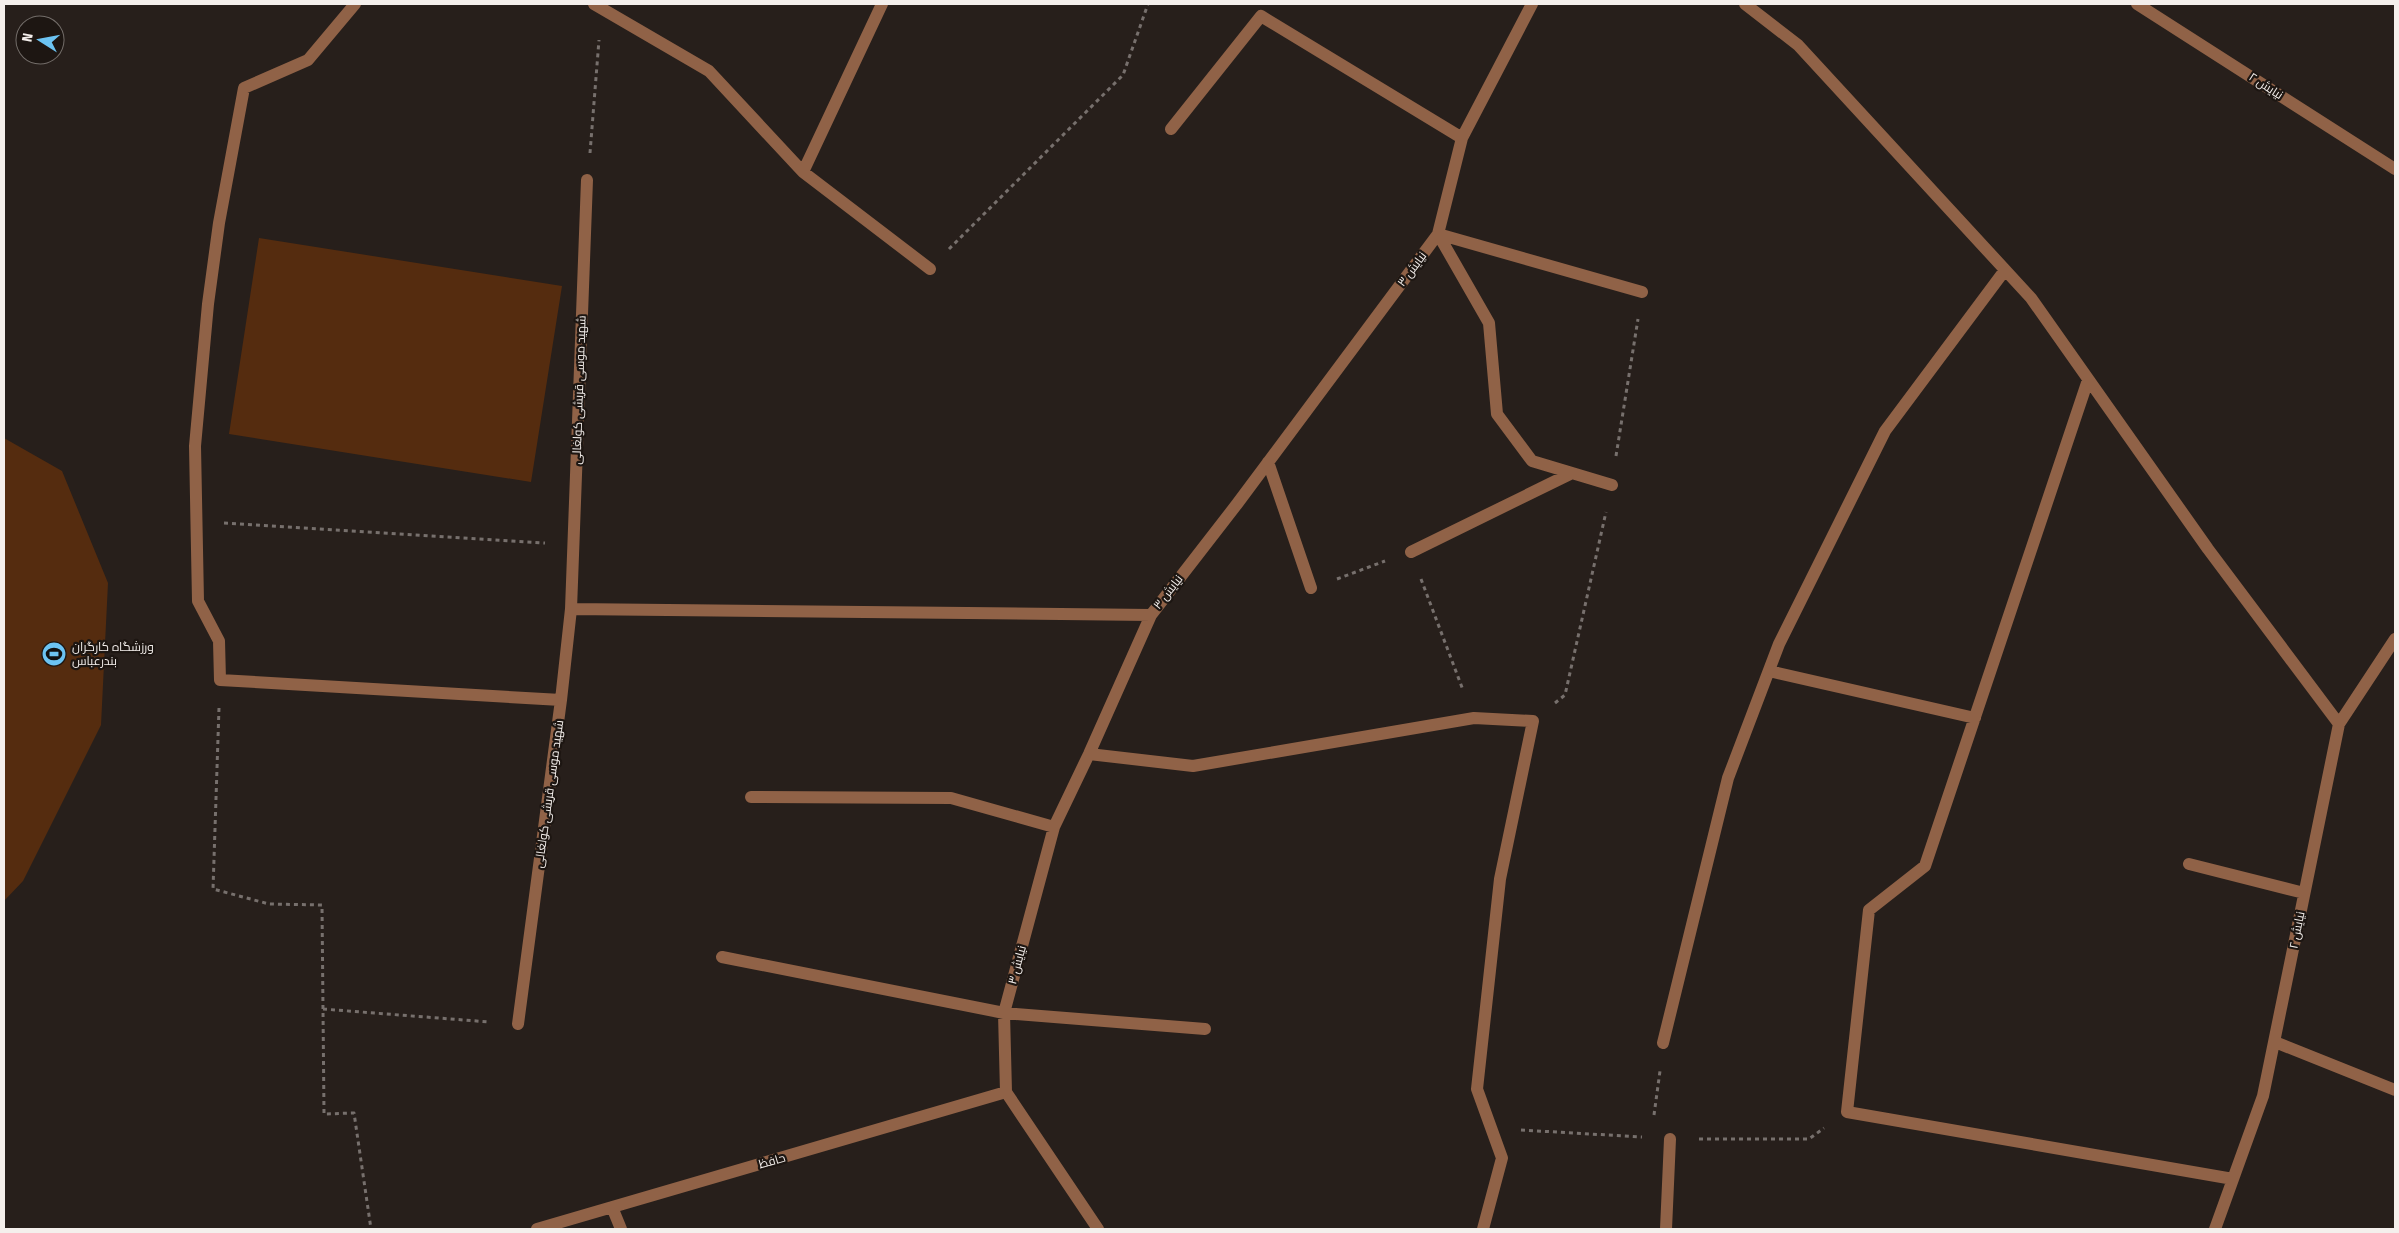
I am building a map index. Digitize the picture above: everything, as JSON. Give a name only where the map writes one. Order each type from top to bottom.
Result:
[{"type":"street","points":[[355,4],[308,60],[244,88],[219,223],[208,304],[195,446],[198,601],[219,641],[220,680],[561,700]]},
{"type":"street","points":[[803,172],[882,4]]},
{"type":"street","name":"نیایش ۳","points":[[1006,1092],[1004,1013],[1054,827],[1151,615],[1438,234],[1462,138],[1532,4]]},
{"type":"street","points":[[1745,4],[1798,45],[2031,298],[2208,548],[2339,724]]},
{"type":"street","name":"نیایش ۲","points":[[2137,4],[2395,169]]},
{"type":"street","points":[[598,5],[709,71],[803,172],[930,269]]},
{"type":"street","points":[[1171,129],[1261,16],[1462,138]]},
{"type":"street","name":"شهید موسی قریشی کولغالی","points":[[518,1024],[561,700],[571,610],[587,180]]},
{"type":"street","points":[[1438,234],[1642,292]]},
{"type":"street","points":[[1438,234],[1489,323],[1497,414],[1532,461],[1612,485]]},
{"type":"street","points":[[1663,1043],[1728,778],[1779,644],[1885,432],[2005,270]]},
{"type":"street","points":[[2088,380],[1925,866],[1869,910],[1847,1112],[2233,1179]]},
{"type":"street","points":[[1268,462],[1311,588]]},
{"type":"street","points":[[1411,552],[1572,473]]},
{"type":"street","points":[[571,610],[1151,615]]},
{"type":"street","name":"نیایش ۲","points":[[2215,1229],[2264,1096],[2339,724],[2395,639]]},
{"type":"street","points":[[1769,671],[1975,718]]},
{"type":"street","points":[[1089,754],[1193,766],[1474,718],[1533,721],[1500,879],[1477,1089],[1502,1158],[1483,1229]]},
{"type":"street","points":[[751,796],[951,798],[1054,827]]},
{"type":"street","points":[[2188,864],[2304,893]]},
{"type":"street","points":[[722,957],[1004,1013],[1204,1029]]},
{"type":"street","points":[[2275,1042],[2395,1090]]},
{"type":"street","points":[[1006,1092],[1098,1229]]},
{"type":"street","name":"حافظ","points":[[537,1229],[1006,1092]]},
{"type":"street","points":[[1666,1229],[1670,1139]]},
{"type":"street","points":[[612,1207],[621,1229]]},
{"type":"path","points":[[930,269],[1123,75],[1148,4]]},
{"type":"path","points":[[587,180],[598,5]]},
{"type":"path","points":[[1565,695],[1612,485],[1642,292]]},
{"type":"path","points":[[196,521],[574,545]]},
{"type":"path","points":[[1311,588],[1411,552],[1474,718]]},
{"type":"path","points":[[220,680],[213,889],[269,904],[322,905],[324,1114],[354,1113],[371,1229]]},
{"type":"path","points":[[323,1009],[518,1024]]},
{"type":"path","points":[[1654,1119],[1663,1043]]},
{"type":"shaded area","points":[[259,238],[562,286],[531,482],[229,434]]},
{"type":"shaded area","name":"ورزشگاه کارگران بندرعباس","points":[[4,438],[62,471],[108,583],[101,725],[23,881],[4,901]]},
{"type":"place","name":"ورزشگاه کارگران بندرعباس","points":[[54,654]]}]
